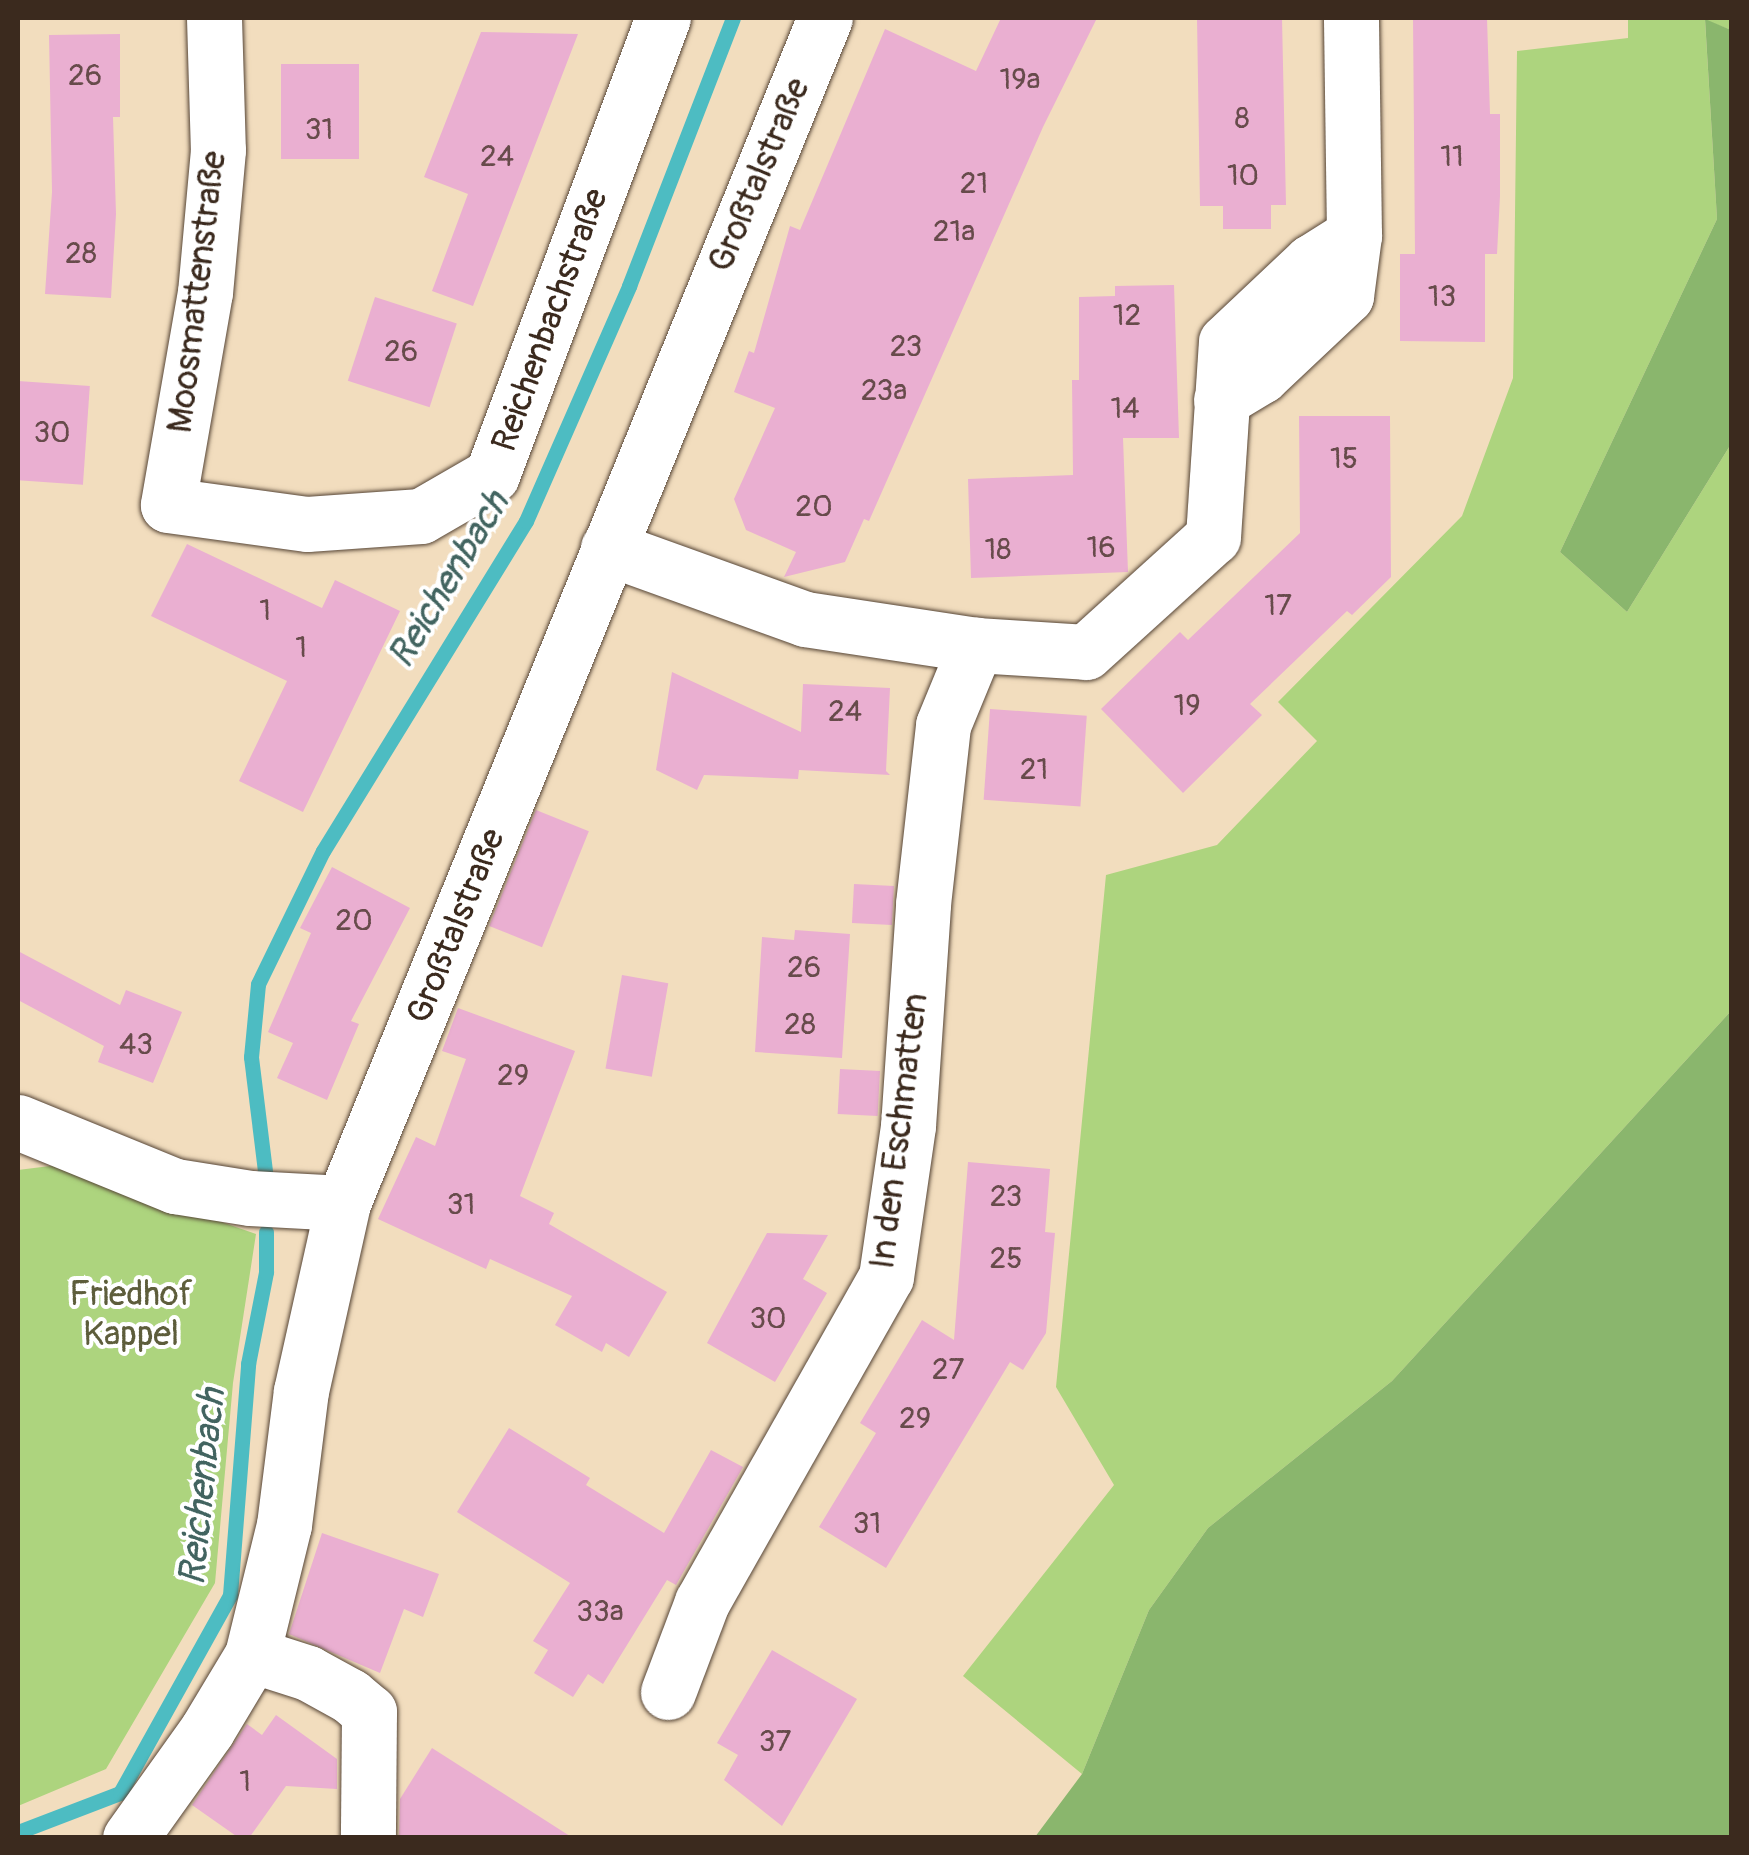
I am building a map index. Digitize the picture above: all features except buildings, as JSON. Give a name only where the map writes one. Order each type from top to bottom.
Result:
[{"type":"street","name":"Moosmattenstraße","points":[[168,505],[205,292],[218,150],[214,18]]},
{"type":"street","name":"Reichenbachstraße","points":[[168,505],[307,524],[421,516],[492,476],[663,18]]},
{"type":"street","name":"Großtalstraße","points":[[130,1838],[207,1730],[252,1655],[284,1525],[301,1391],[343,1204],[825,18]]},
{"type":"street","points":[[608,548],[804,618],[976,645],[1086,652],[1213,536],[1221,400],[1261,376],[1346,296],[1354,235],[1352,18]]},
{"type":"street","name":"In den Eschmatten","points":[[668,1692],[702,1602],[886,1277],[908,1126],[923,904],[943,725],[976,645]]},
{"type":"street","points":[[18,1122],[176,1186],[270,1200],[343,1204]]},
{"type":"street","points":[[252,1655],[308,1673],[370,1712],[368,1838]]},
{"type":"green space","points":[[1628,18],[1731,18],[1731,30],[1705,20],[1717,219],[1560,552],[1627,612],[1731,444],[1731,1011],[1392,1381],[1208,1528],[1149,1610],[1082,1774],[963,1676],[1114,1485],[1056,1387],[1106,875],[1217,845],[1317,741],[1278,702],[1462,516],[1513,378],[1517,51],[1628,38]]},
{"type":"green space","points":[[1705,19],[1731,30],[1731,444],[1627,612],[1560,552],[1717,219]]},
{"type":"green space","points":[[1731,1011],[1731,1837],[1035,1837],[1082,1774],[1149,1610],[1208,1528],[1392,1381]]},
{"type":"green space","name":"Friedhof Kappel","points":[[58,1165],[256,1234],[233,1383],[215,1583],[106,1769],[18,1806],[18,1170]]},
{"type":"waterway","name":"Reichenbach","points":[[265,1171],[251,1057],[258,984],[323,851],[526,521],[629,286],[733,18]]},
{"type":"waterway","name":"Reichenbach","points":[[18,1832],[120,1793],[230,1595],[248,1364],[266,1272],[266,1232]]}]
